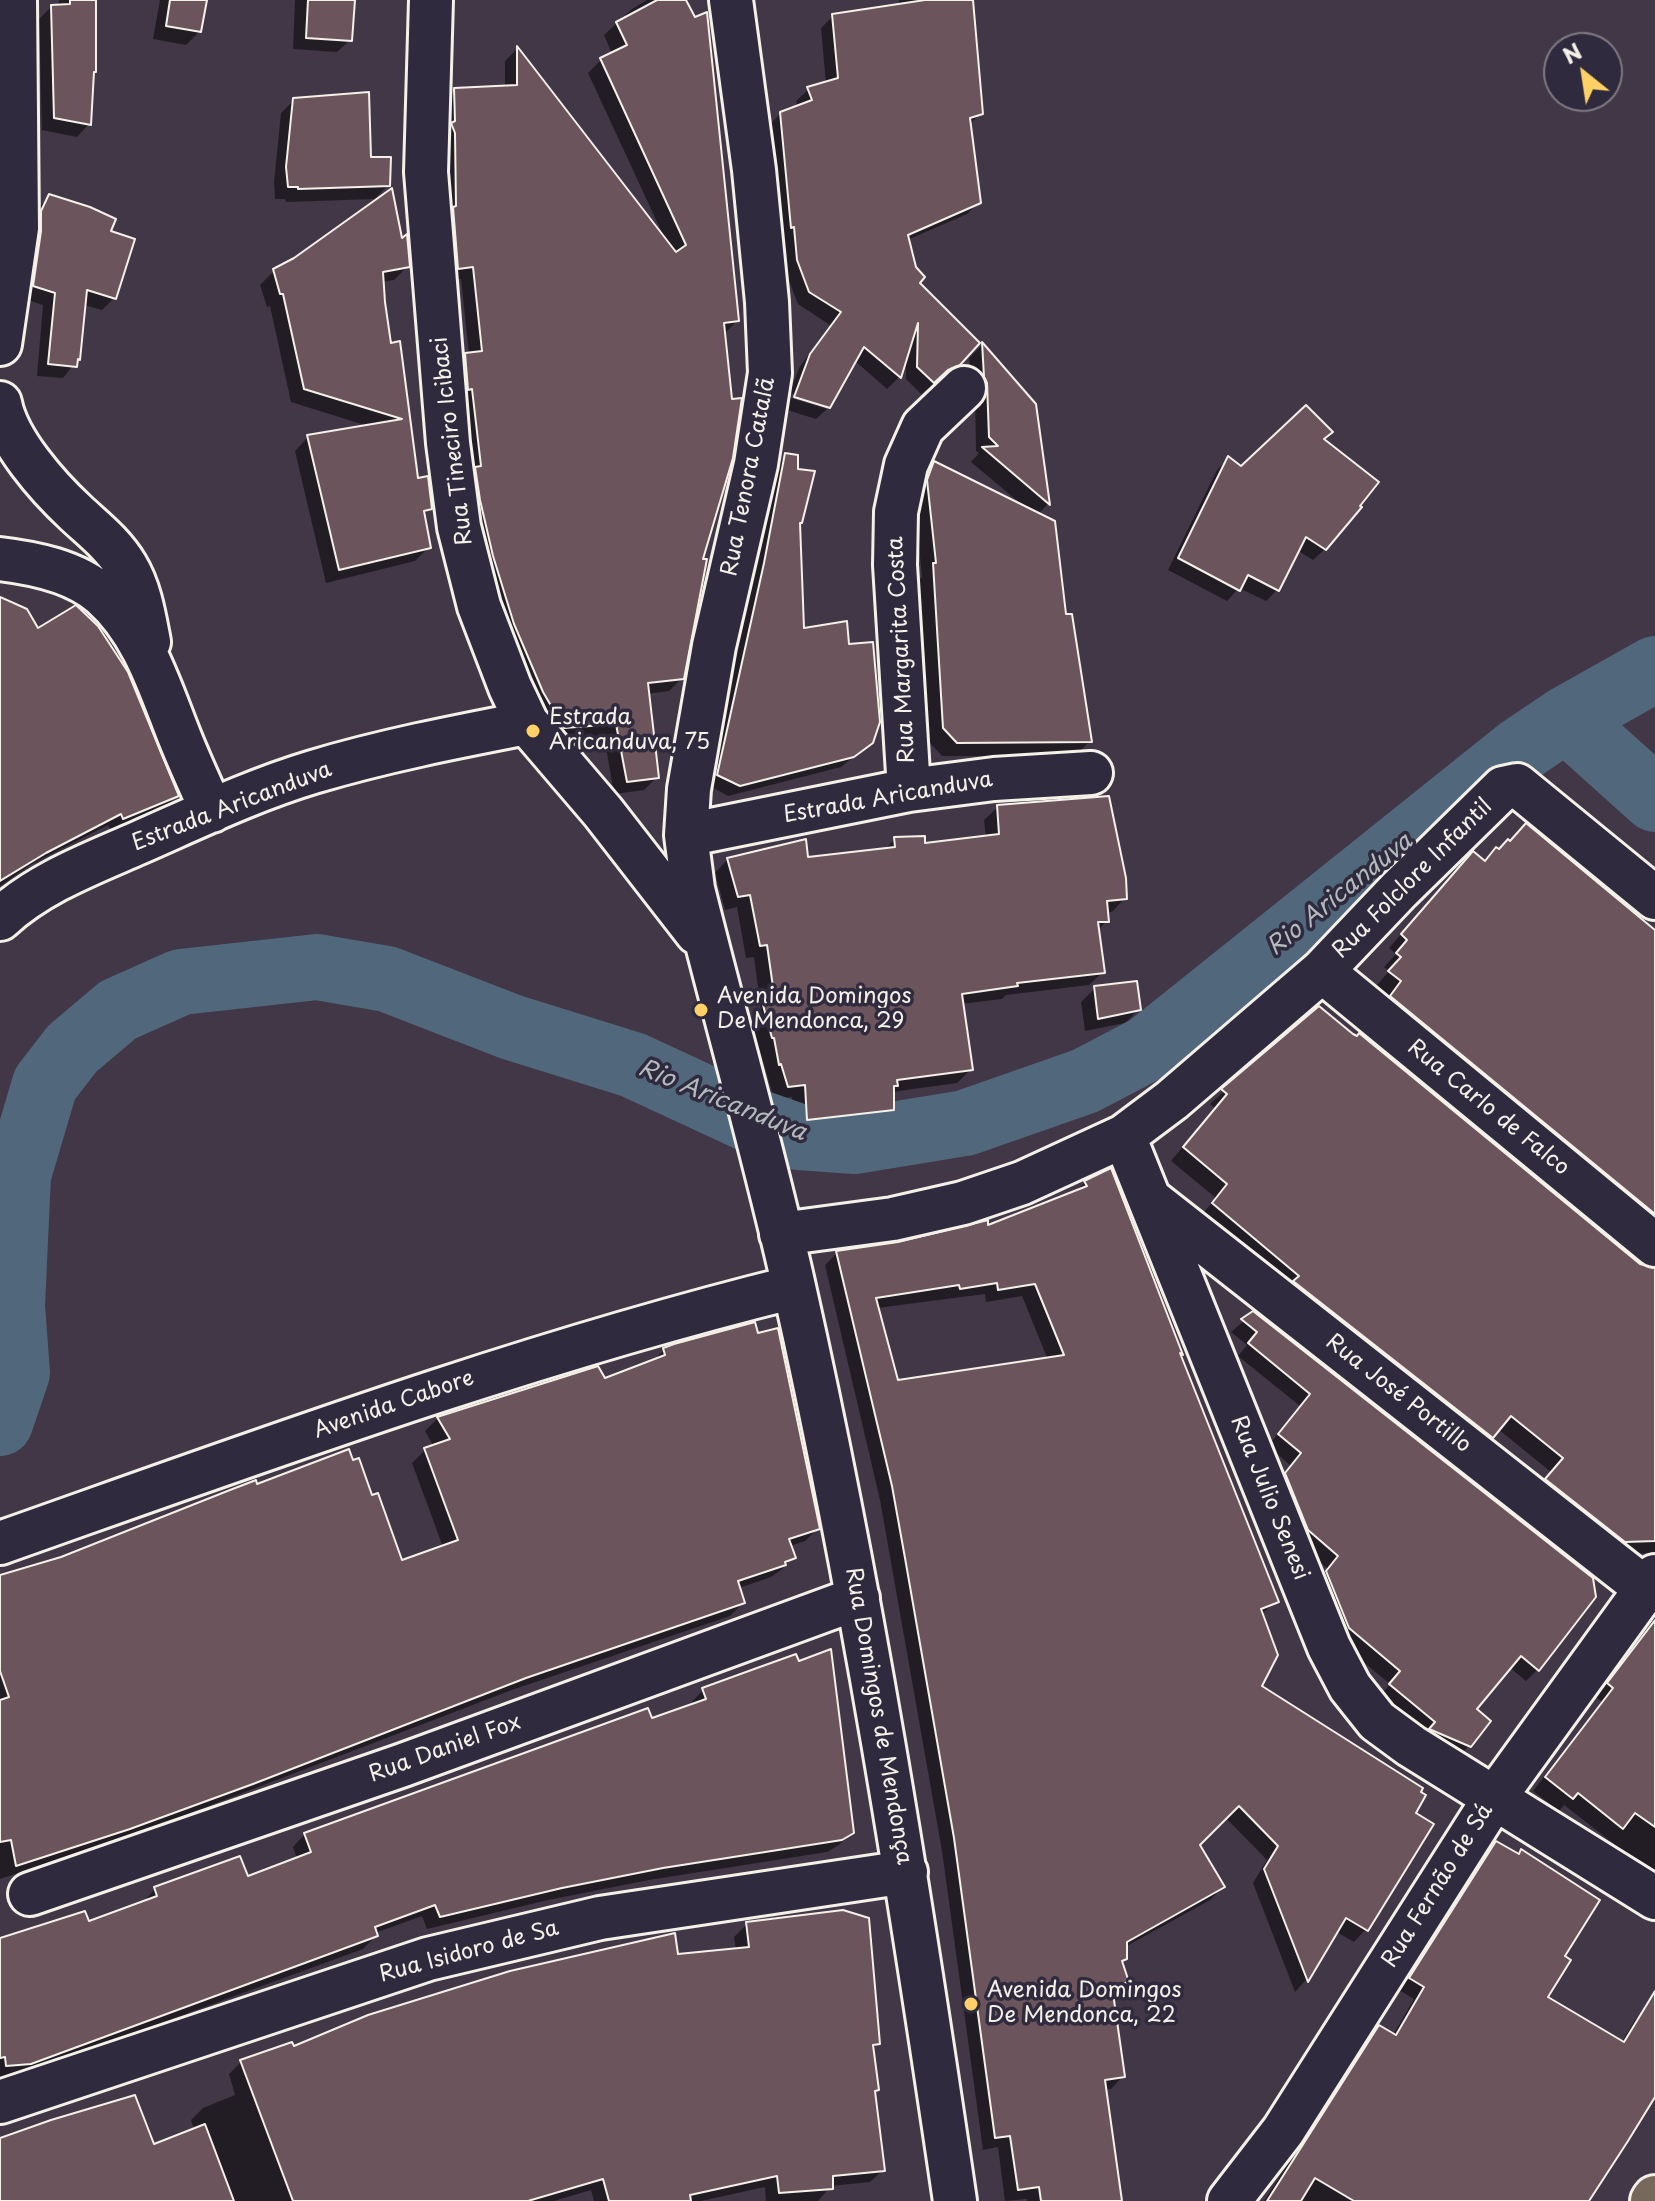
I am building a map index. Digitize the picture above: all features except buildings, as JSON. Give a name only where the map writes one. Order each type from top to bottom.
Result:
[{"type":"street","points":[[0,344],[17,228],[15,0]]},
{"type":"street","name":"Rua Tineciro Icibaci","points":[[431,0],[426,172],[450,457],[459,527],[479,606],[527,723],[687,917],[708,951]]},
{"type":"street","name":"Rua Tenora Catalã","points":[[708,951],[693,889],[686,835],[689,789],[714,646],[756,464],[770,373],[767,302],[740,3]]},
{"type":"street","name":"Rua Margarita Costa","points":[[909,790],[895,565],[896,512],[906,465],[923,427],[964,388]]},
{"type":"street","points":[[0,403],[12,433],[36,470],[74,512],[100,534],[126,566],[141,601],[160,686]]},
{"type":"street","points":[[0,559],[26,562],[64,573],[101,593],[126,620],[160,686],[212,811]]},
{"type":"street","name":"Estrada Aricanduva","points":[[0,919],[15,905],[64,875],[311,772],[407,747],[527,723]]},
{"type":"street","name":"Estrada Aricanduva","points":[[686,835],[909,790],[994,779],[1091,773]]},
{"type":"street","name":"Rua Folclore Infantil","points":[[1322,971],[1399,890],[1509,785],[1517,785],[1655,898]]},
{"type":"street","name":"Rua Domingos de Mendonça","points":[[708,951],[794,1287],[858,1598],[906,1872],[955,2201]]},
{"type":"street","points":[[781,1234],[893,1219],[963,1203],[1022,1183],[1124,1136],[1172,1100],[1322,971]]},
{"type":"street","name":"Rua Carlo de Falco","points":[[1322,971],[1655,1245]]},
{"type":"street","name":"Rua Julio Senesi","points":[[1124,1136],[1329,1647],[1350,1687],[1377,1721],[1411,1746],[1655,1898]]},
{"type":"street","name":"Rua José Portillo","points":[[1151,1200],[1650,1582]]},
{"type":"street","name":"Avenida Cabore","points":[[0,1543],[412,1397],[565,1348],[794,1287]]},
{"type":"street","name":"Rua Fernão de Sá","points":[[1229,2201],[1283,2131],[1495,1797],[1650,1582]]},
{"type":"street","name":"Rua Daniel Fox","points":[[30,1894],[418,1760],[858,1598]]},
{"type":"street","name":"Rua Isidoro de Sa","points":[[0,2102],[428,1959],[600,1918],[906,1872]]},
{"type":"waterway","name":"Rio Aricanduva","points":[[0,1423],[17,1373],[12,1306],[18,1175],[45,1084],[72,1049],[118,1010],[181,982],[317,967],[387,979],[511,1027],[633,1065],[756,1122],[799,1137],[855,1141],[965,1123],[1085,1081],[1148,1048],[1520,750],[1566,719],[1655,669]]},
{"type":"waterway","points":[[1566,719],[1655,799]]},
{"type":"place","name":"Estrada Aricanduva, 75","points":[[533,731]]},
{"type":"place","name":"Avenida Domingos De Mendonca, 29","points":[[701,1010]]},
{"type":"place","name":"Avenida Domingos De Mendonca, 22","points":[[971,2004]]}]
